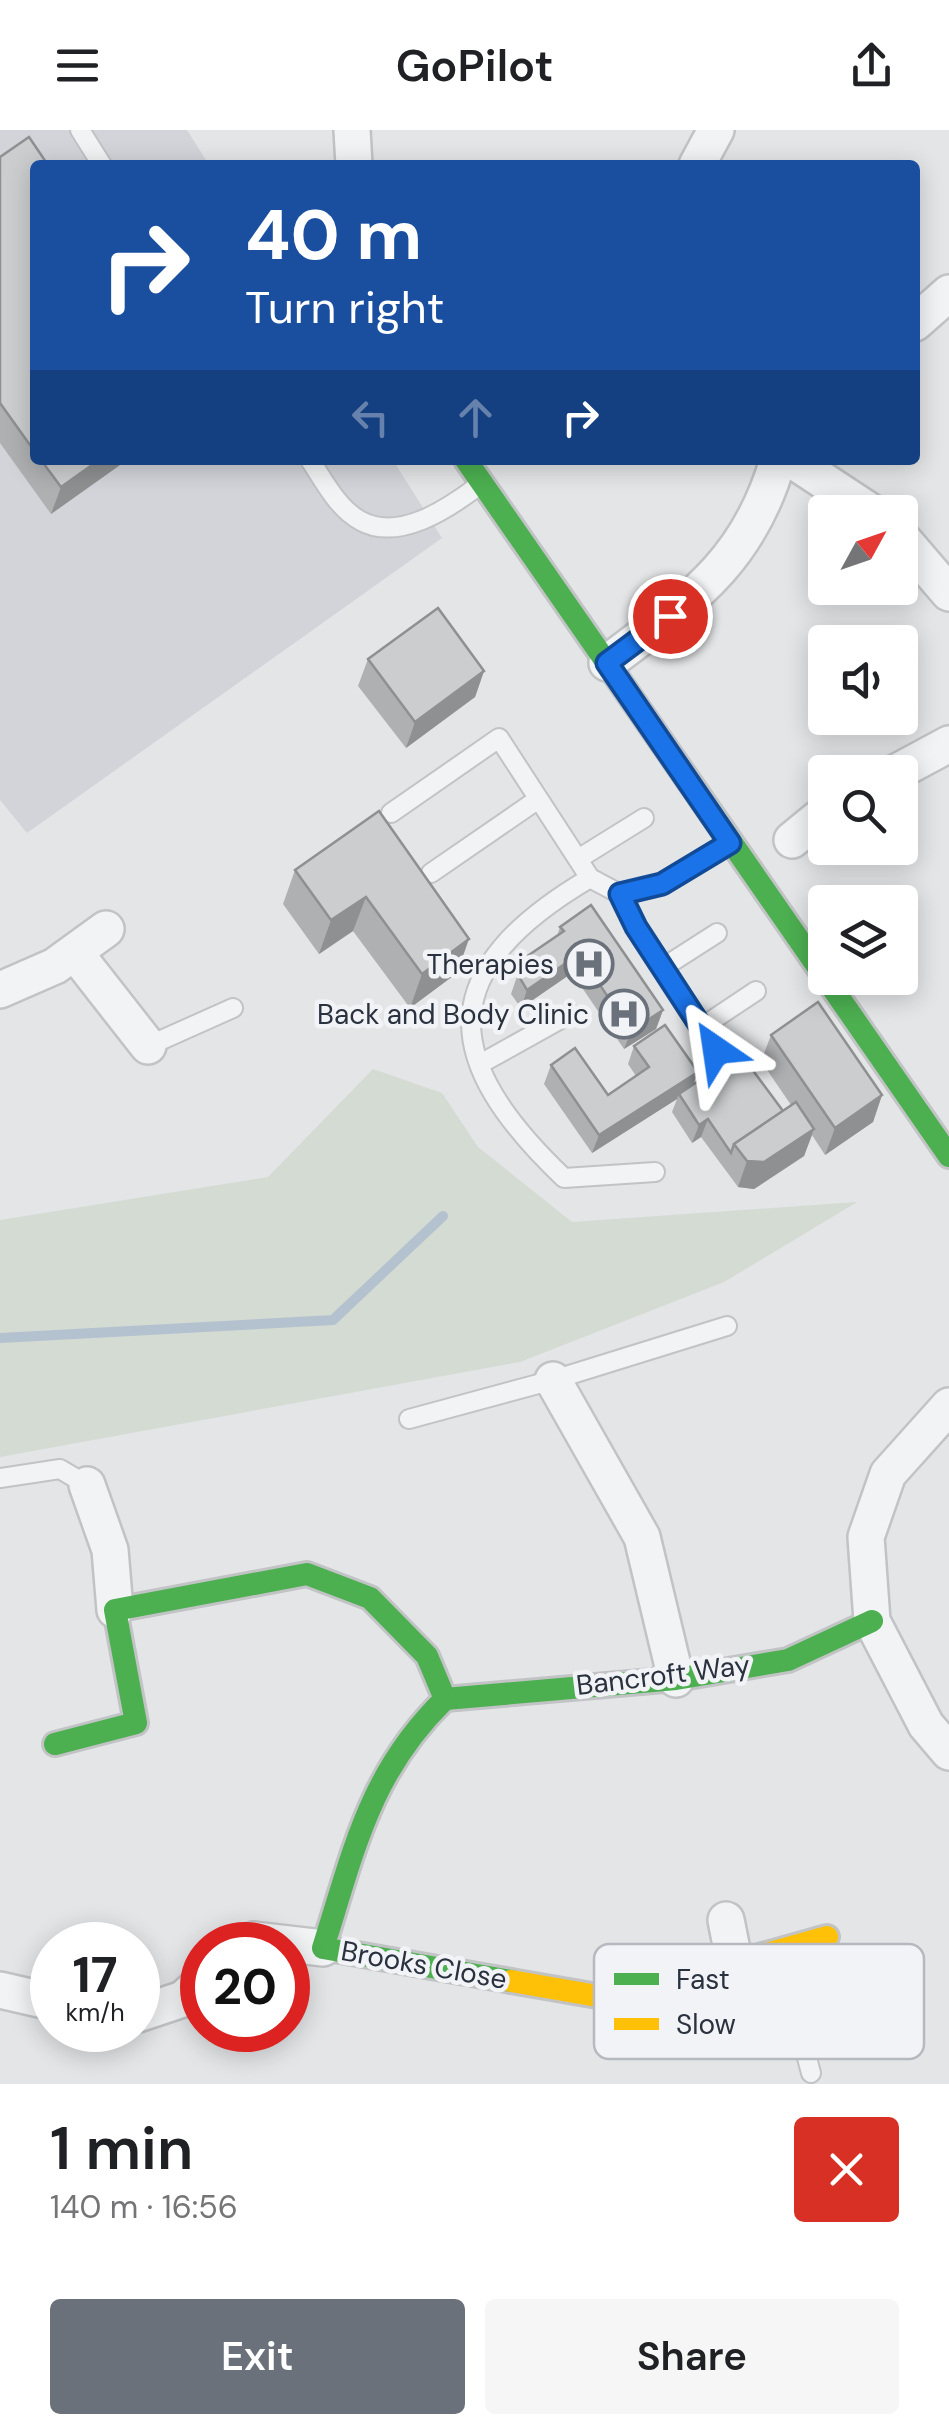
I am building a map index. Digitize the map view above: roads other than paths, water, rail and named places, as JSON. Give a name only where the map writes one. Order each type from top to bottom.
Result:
[{"type":"street","points":[[352,130],[354,160]]},
{"type":"street","points":[[700,160],[716,130]]},
{"type":"street","points":[[920,318],[949,292]]},
{"type":"street","points":[[469,465],[730,843],[945,1140]]},
{"type":"street","points":[[607,663],[702,592],[746,539],[776,465]]},
{"type":"street","points":[[800,465],[844,495]]},
{"type":"street","points":[[918,557],[949,593]]},
{"type":"street","points":[[918,760],[949,744]]},
{"type":"street","points":[[792,840],[808,826]]},
{"type":"street","points":[[0,990],[76,954],[106,929]]},
{"type":"street","points":[[76,954],[148,1046]]},
{"type":"street","points":[[553,1380],[642,1537],[676,1679]]},
{"type":"street","points":[[949,1406],[888,1474],[866,1537],[872,1621],[926,1724],[949,1752]]},
{"type":"street","points":[[55,1744],[136,1723],[115,1610],[110,1550],[87,1485]]},
{"type":"street","points":[[115,1610],[307,1574],[370,1598],[427,1656],[446,1699]]},
{"type":"street","name":"Bancroft Way","points":[[446,1699],[676,1679],[788,1660],[872,1621]]},
{"type":"street","name":"Brooks Close","points":[[446,1699],[408,1734],[365,1814],[323,1948],[594,1995]]},
{"type":"street","points":[[726,1920],[731,1944]]},
{"type":"street","name":"Brooks Close","points":[[801,1944],[827,1937]]},
{"type":"street","points":[[310,1946],[323,1948]]},
{"type":"street","points":[[0,1990],[30,1997]]},
{"type":"lane","points":[[80,130],[99,160]]},
{"type":"lane","points":[[314,465],[344,508],[363,523],[386,527],[441,514],[482,484]]},
{"type":"lane","points":[[391,813],[499,738],[590,878],[620,894],[716,1050]]},
{"type":"lane","points":[[431,873],[537,800]]},
{"type":"lane","points":[[578,859],[644,818]]},
{"type":"lane","points":[[620,894],[662,884],[730,843]]},
{"type":"lane","points":[[590,878],[561,895],[497,953],[474,987],[467,1026],[485,1082],[532,1148],[564,1178],[655,1172]]},
{"type":"lane","points":[[664,966],[717,933]]},
{"type":"lane","points":[[702,1027],[756,991]]},
{"type":"lane","points":[[148,1046],[232,1008]]},
{"type":"lane","points":[[480,1064],[570,1014]]},
{"type":"lane","points":[[409,1418],[553,1380],[727,1326]]},
{"type":"lane","points":[[0,1478],[60,1469],[87,1485]]},
{"type":"lane","points":[[807,2059],[811,2074]]},
{"type":"waterway","points":[[0,1338],[333,1320],[443,1216]]},
{"type":"place","name":"Therapies","points":[[589,964]]},
{"type":"place","name":"Back and Body Clinic","points":[[624,1014]]}]
